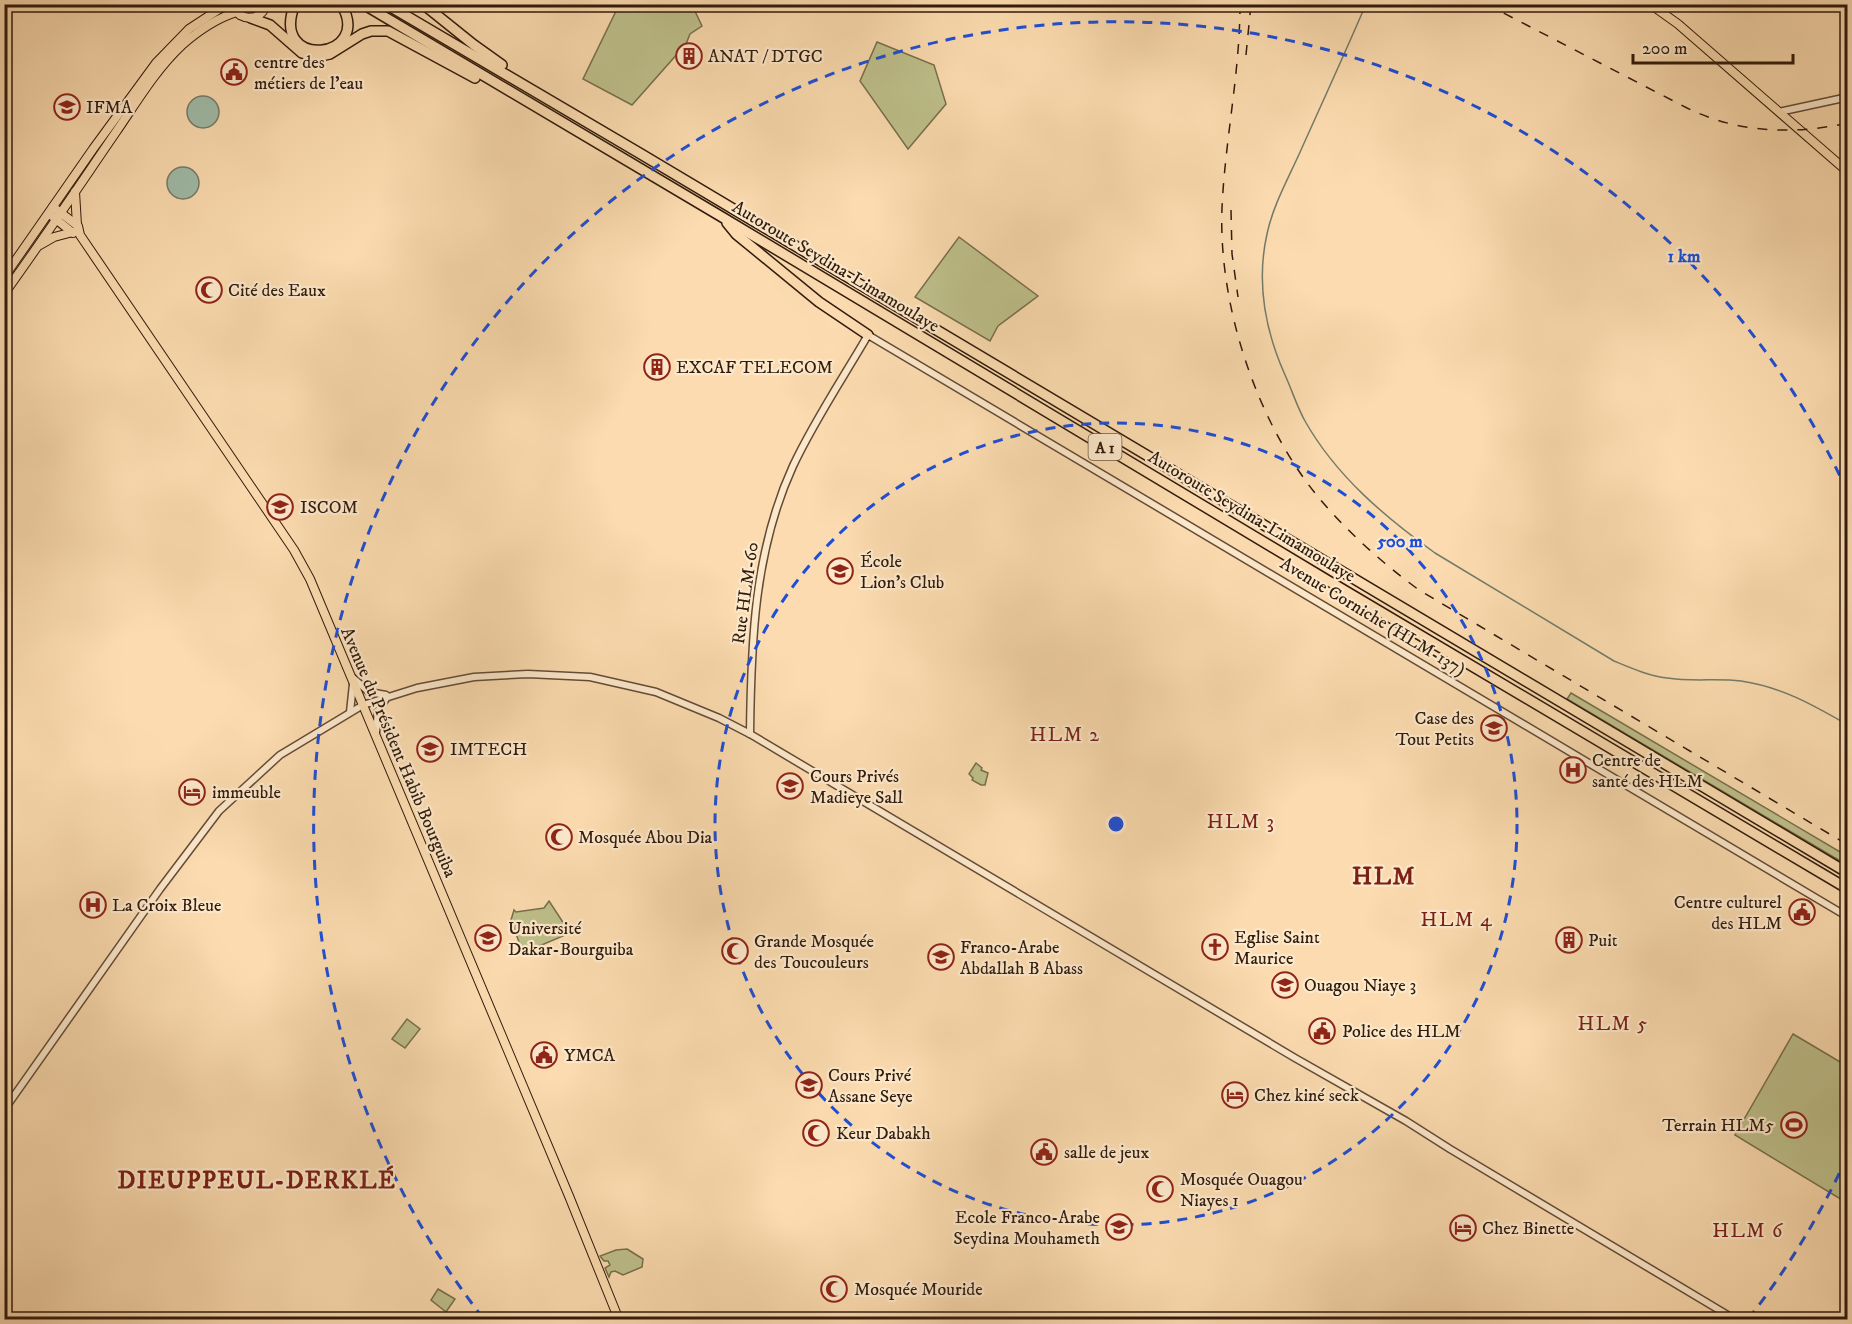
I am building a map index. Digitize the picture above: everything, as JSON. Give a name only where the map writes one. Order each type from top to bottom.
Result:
[{"type":"highway","points":[[295,4],[290,20],[295,39],[307,48],[321,51],[337,45],[347,30],[345,12],[341,4]]},
{"type":"highway","name":"Autoroute Seydina-Limamoulaye","points":[[363,4],[1848,889]]},
{"type":"highway","name":"Autoroute Seydina-Limamoulaye","points":[[386,4],[1848,873]]},
{"type":"highway","points":[[423,4],[474,45],[512,71],[534,91]]},
{"type":"highway","points":[[251,18],[270,25],[302,53],[316,57],[330,54],[362,34],[371,31],[388,31],[478,79],[526,101]]},
{"type":"highway","points":[[722,217],[736,234],[819,302],[867,335]]},
{"type":"main road","points":[[4,277],[156,63],[189,29],[227,4]]},
{"type":"main road","points":[[4,294],[140,98],[175,52],[204,28],[235,8],[243,17],[251,18],[262,14],[267,4]]},
{"type":"main road","points":[[1650,4],[1678,24],[1848,172]]},
{"type":"main road","points":[[75,191],[77,231]]},
{"type":"main road","points":[[51,210],[77,231]]},
{"type":"main road","points":[[37,248],[54,237],[77,231]]},
{"type":"main road","name":"Avenue du Président Habib Bourguiba","points":[[77,231],[294,550],[310,579],[619,1320]]},
{"type":"street","points":[[1779,112],[1848,97]]},
{"type":"street","name":"Avenue Corniche (HLM-137)","points":[[867,335],[1848,917]]},
{"type":"street","name":"Rue HLM-60","points":[[750,734],[754,623],[760,573],[772,523],[785,486],[805,442],[867,335]]},
{"type":"street","points":[[4,1110],[160,889],[219,811],[280,755],[363,705],[417,688],[474,677],[528,674],[590,677],[656,692],[719,718],[750,734],[1295,1058],[1406,1121],[1736,1320]]},
{"type":"street","points":[[353,679],[374,694],[390,696]]},
{"type":"street","points":[[349,712],[352,705],[353,679]]},
{"type":"street","points":[[377,739],[376,716],[390,696]]},
{"type":"green space","points":[[619,5],[692,5],[702,26],[690,34],[686,44],[632,105],[583,79]]},
{"type":"green space","points":[[877,42],[934,65],[946,104],[908,149],[860,81]]},
{"type":"green space","points":[[959,237],[1038,296],[998,326],[990,341],[915,297]]},
{"type":"green space","points":[[1571,693],[1847,856],[1847,865],[1567,699]]},
{"type":"green space","points":[[976,763],[982,768],[981,770],[988,773],[985,785],[972,780],[969,774]]},
{"type":"green space","points":[[549,901],[570,933],[523,953],[511,920],[514,910],[516,912],[544,908]]},
{"type":"green space","points":[[407,1019],[420,1029],[405,1048],[392,1039]]},
{"type":"green space","name":"Terrain HLM5","points":[[1793,1034],[1847,1066],[1847,1203],[1735,1135]]},
{"type":"green space","points":[[627,1249],[643,1259],[642,1267],[623,1275],[615,1271],[611,1272],[609,1277],[605,1268],[610,1265],[600,1256]]},
{"type":"green space","points":[[438,1289],[455,1299],[446,1312],[431,1300]]},
{"type":"shaded area","points":[[203,96],[214,101],[219,112],[214,123],[203,128],[192,123],[187,112],[192,101]]},
{"type":"shaded area","points":[[183,167],[194,172],[199,183],[194,194],[183,199],[172,194],[167,183],[172,172]]},
{"type":"waterway","points":[[1366,4],[1277,202],[1264,252],[1262,270],[1264,306],[1272,341],[1299,410],[1317,441],[1331,460],[1363,494],[1416,539],[1435,553],[1614,661],[1660,677],[1741,681],[1756,684],[1784,692],[1848,725]]},
{"type":"railway","points":[[1240,4],[1238,55],[1222,208],[1227,286],[1235,326],[1247,366],[1280,441],[1301,475],[1347,528],[1382,561],[1419,590],[1848,845]]},
{"type":"railway","points":[[1246,55],[1251,4]]},
{"type":"railway","points":[[1486,4],[1687,108],[1726,123],[1786,130],[1848,123]]},
{"type":"railway","points":[[1231,210],[1232,254],[1238,297]]},
{"type":"place","name":"ANAT / DTGC","points":[[689,56]]},
{"type":"place","name":"centre des métiers de l'eau","points":[[234,72]]},
{"type":"place","name":"IFMA","points":[[67,107]]},
{"type":"place","name":"Cité des Eaux","points":[[209,290]]},
{"type":"place","name":"EXCAF TELECOM","points":[[657,367]]},
{"type":"place","name":"ISCOM","points":[[280,507]]},
{"type":"place","name":"École Lion's Club","points":[[840,571]]},
{"type":"place","name":"Case des Tout Petits","points":[[1494,728]]},
{"type":"place","name":"IMTECH","points":[[430,749]]},
{"type":"place","name":"Centre de santé des HLM","points":[[1573,770]]},
{"type":"place","name":"Cours Privés Madieye Sall","points":[[790,786]]},
{"type":"place","name":"immeuble","points":[[192,792]]},
{"type":"place","name":"Mosquée Abou Dia","points":[[559,837]]},
{"type":"place","name":"La Croix Bleue","points":[[93,905]]},
{"type":"place","name":"Centre culturel des HLM","points":[[1802,912]]},
{"type":"place","name":"Université Dakar-Bourguiba","points":[[488,938]]},
{"type":"place","name":"Puit","points":[[1569,940]]},
{"type":"place","name":"Eglise Saint Maurice","points":[[1215,947]]},
{"type":"place","name":"Grande Mosquée des Toucouleurs","points":[[735,951]]},
{"type":"place","name":"Franco-Arabe Abdallah B Abass","points":[[941,957]]},
{"type":"place","name":"Ouagou Niaye 3","points":[[1285,985]]},
{"type":"place","name":"Police des HLM","points":[[1322,1031]]},
{"type":"place","name":"YMCA","points":[[544,1055]]},
{"type":"place","name":"Cours Privé Assane Seye","points":[[809,1085]]},
{"type":"place","name":"Chez kiné seck","points":[[1235,1095]]},
{"type":"place","name":"Terrain HLM5","points":[[1794,1125]]},
{"type":"place","name":"Keur Dabakh","points":[[816,1133]]},
{"type":"place","name":"salle de jeux","points":[[1044,1152]]},
{"type":"place","name":"Mosquée Ouagou Niayes 1","points":[[1160,1189]]},
{"type":"place","name":"Ecole Franco-Arabe Seydina Mouhameth","points":[[1119,1227]]},
{"type":"place","name":"Chez Binette","points":[[1463,1228]]},
{"type":"place","name":"Mosquée Mouride","points":[[834,1289]]},
{"type":"district","name":"HLM 2","points":[[1065,734]]},
{"type":"district","name":"HLM 3","points":[[1241,821]]},
{"type":"district","name":"HLM","points":[[1384,876]]},
{"type":"district","name":"HLM 4","points":[[1457,919]]},
{"type":"district","name":"HLM 5","points":[[1613,1023]]},
{"type":"district","name":"DIEUPPEUL-DERKLÉ","points":[[257,1180]]},
{"type":"district","name":"HLM 6","points":[[1748,1230]]}]
